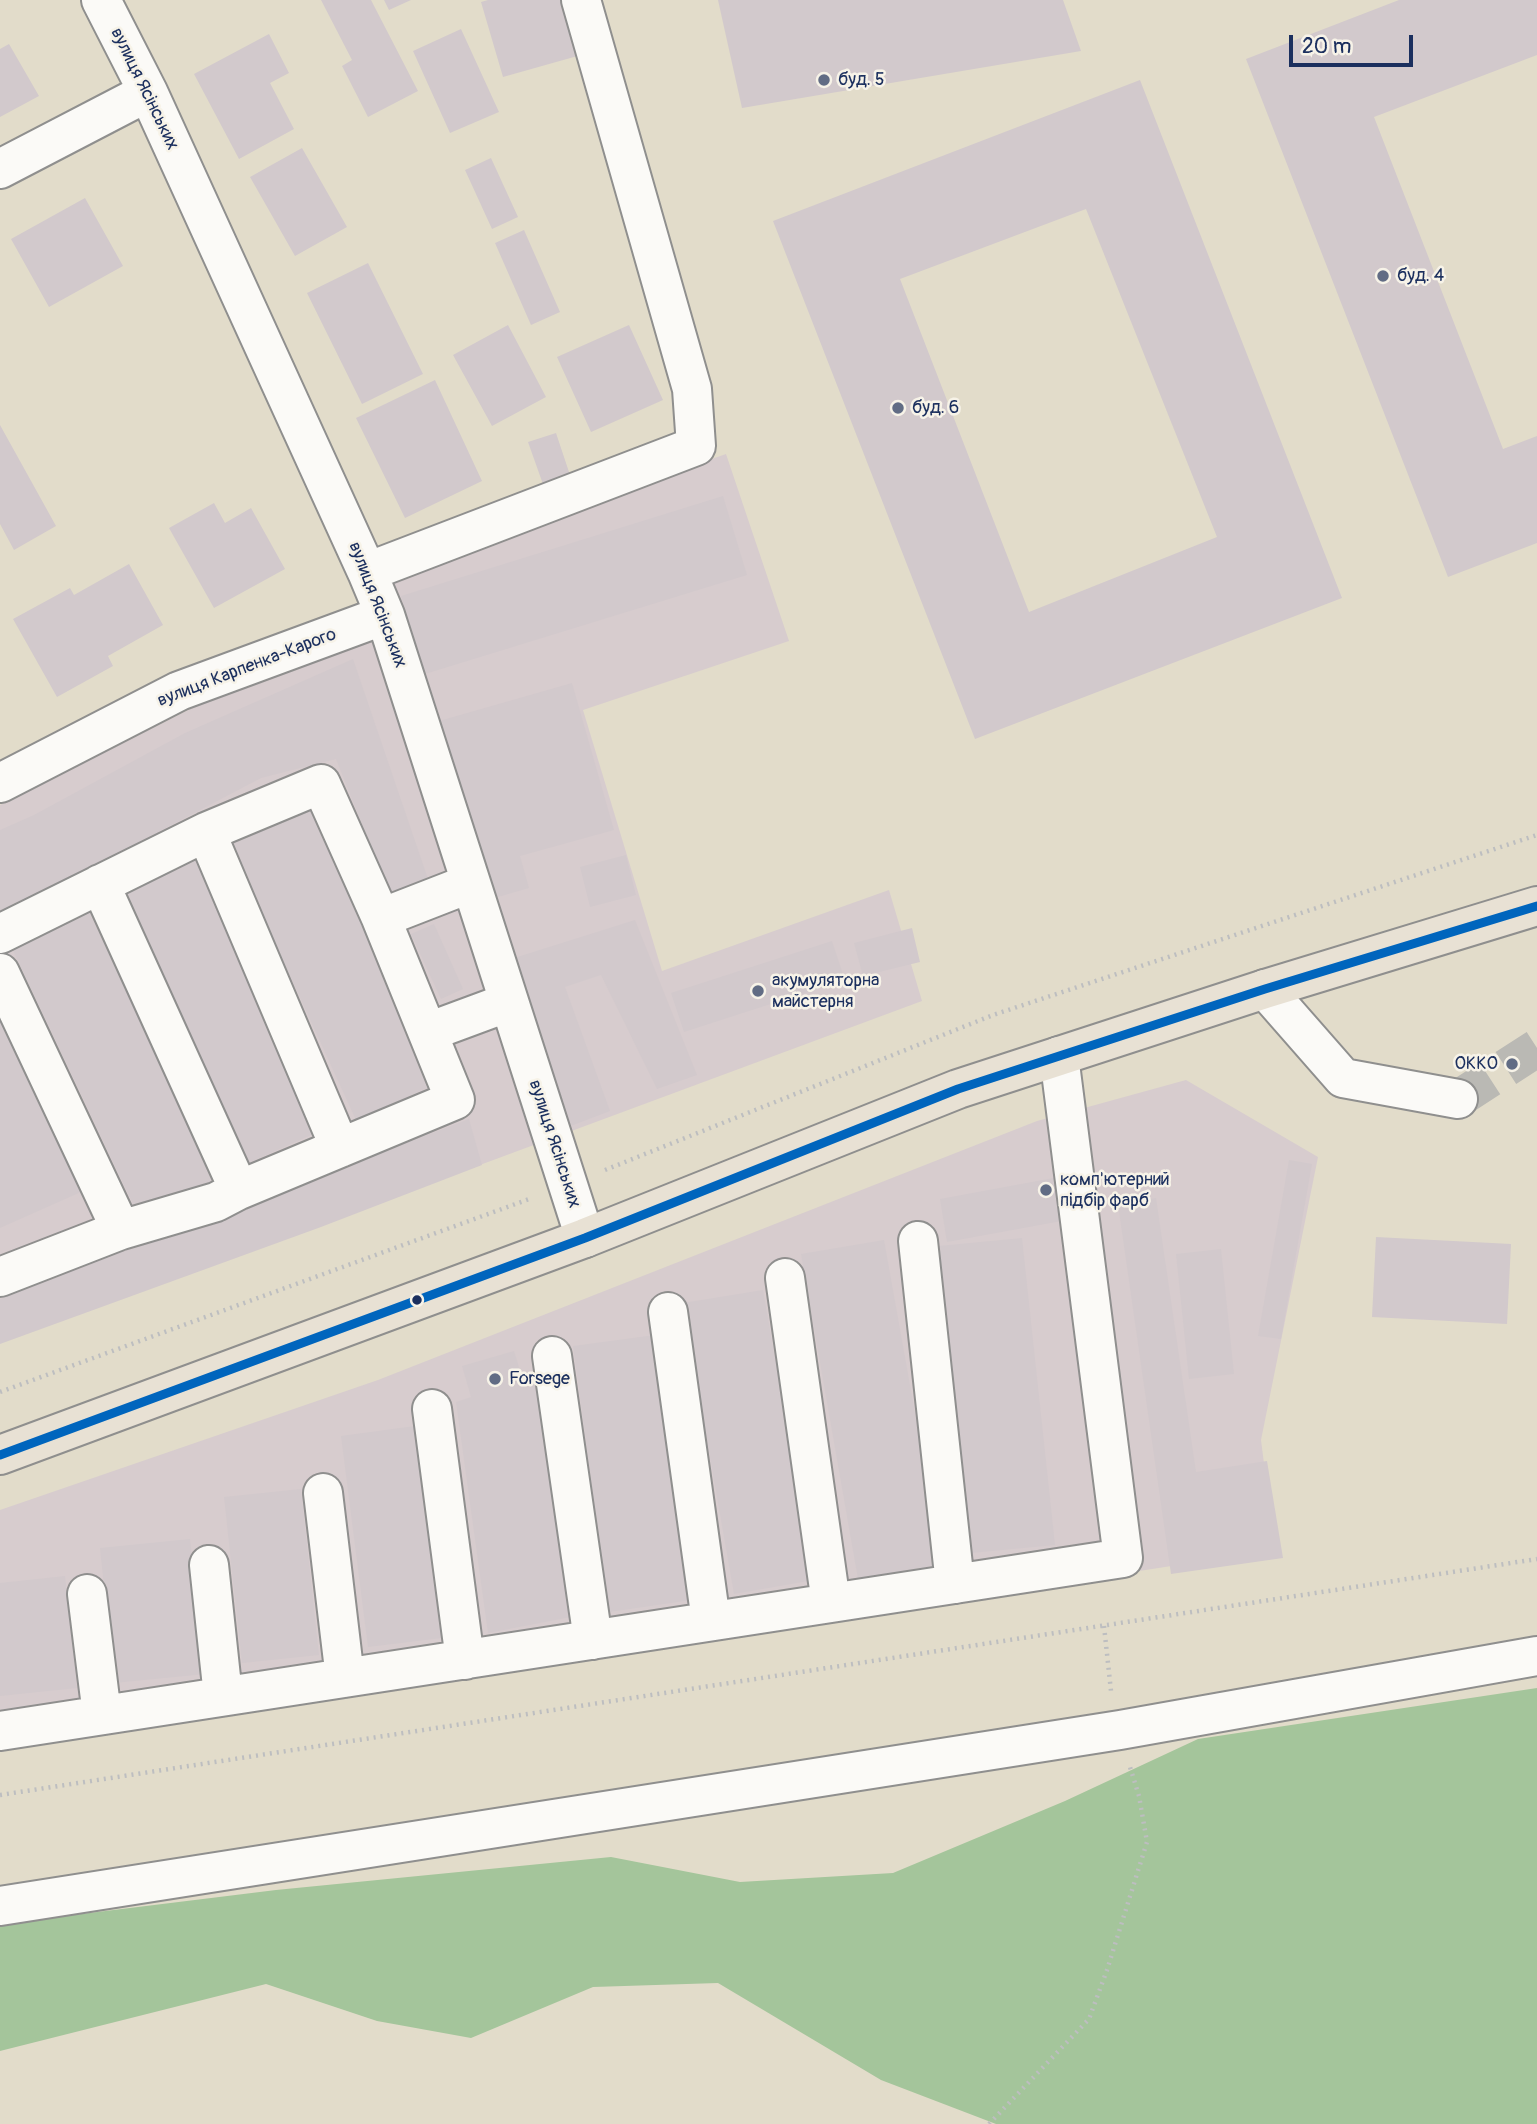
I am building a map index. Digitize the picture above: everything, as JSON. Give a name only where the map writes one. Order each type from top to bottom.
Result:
[{"type":"main road","points":[[0,1455],[585,1238],[958,1089],[1265,989],[1537,906]]},
{"type":"street","name":"вулиця Ясінських","points":[[101,0],[148,92],[385,615],[585,1238]]},
{"type":"street","points":[[367,572],[696,446],[692,389],[581,0]]},
{"type":"street","points":[[0,169],[148,92]]},
{"type":"street","name":"вулиця Карпенка-Карого","points":[[0,783],[179,691],[385,615]]},
{"type":"street","points":[[0,934],[206,832],[321,784],[381,918],[455,1100],[216,1202],[121,1230],[0,1277]]},
{"type":"street","points":[[206,832],[340,1148]]},
{"type":"street","points":[[381,918],[471,883]]},
{"type":"street","points":[[100,884],[239,1190]]},
{"type":"street","points":[[0,973],[121,1230]]},
{"type":"street","points":[[1265,989],[1343,1078],[1458,1099]]},
{"type":"street","points":[[428,1032],[509,1002]]},
{"type":"street","points":[[0,1731],[1123,1558],[1059,1056]]},
{"type":"street","points":[[918,1241],[955,1584]]},
{"type":"street","points":[[785,1278],[831,1603]]},
{"type":"street","points":[[668,1312],[710,1621]]},
{"type":"street","points":[[552,1356],[593,1640]]},
{"type":"street","points":[[432,1409],[464,1660]]},
{"type":"street","points":[[323,1493],[345,1678]]},
{"type":"street","points":[[209,1566],[223,1696]]},
{"type":"street","points":[[87,1594],[102,1715]]},
{"type":"street","points":[[0,1906],[1120,1730],[1537,1656]]},
{"type":"path","points":[[0,1392],[568,1185],[993,1015],[1537,835]]},
{"type":"path","points":[[0,1795],[1537,1559]]},
{"type":"path","points":[[1104,1626],[1110,1687]]},
{"type":"path","points":[[989,2124],[1089,2019],[1147,1842],[1139,1796],[1129,1763]]},
{"type":"shaded area","points":[[726,454],[789,641],[583,710],[662,971],[889,890],[922,1001],[0,1343],[0,805],[194,707],[369,635],[386,573]]},
{"type":"shaded area","points":[[1186,1080],[1318,1157],[1261,1440],[1275,1550],[0,1747],[0,1510],[378,1380],[1037,1121]]},
{"type":"green space","points":[[1537,1688],[1537,2124],[996,2124],[881,2080],[718,1983],[593,1987],[471,2038],[377,2021],[266,1984],[0,2051],[0,1924],[276,1890],[611,1857],[740,1882],[893,1873],[1065,1801],[1198,1739]]},
{"type":"building","points":[[321,0],[371,0],[418,91],[368,117],[342,66],[352,60]]},
{"type":"building","points":[[384,0],[411,0],[389,10]]},
{"type":"building","points":[[564,0],[581,55],[503,77],[481,2]]},
{"type":"building","name":"буд. 5","points":[[718,0],[1063,0],[1081,51],[742,108]]},
{"type":"building","name":"буд. 4","points":[[1399,0],[1537,0],[1537,55],[1374,117],[1503,449],[1537,436],[1537,543],[1448,577],[1246,59]]},
{"type":"building","points":[[461,29],[499,112],[450,133],[413,51]]},
{"type":"building","points":[[269,34],[289,73],[270,83],[294,129],[239,159],[194,74]]},
{"type":"building","points":[[9,44],[39,96],[0,117],[0,49]]},
{"type":"building","name":"буд. 6","points":[[1140,80],[1342,598],[975,739],[773,221]],"holes":[[[1086,209],[1217,537],[1029,612],[900,279]]]},
{"type":"building","points":[[302,148],[347,227],[295,256],[250,177]]},
{"type":"building","points":[[491,158],[518,217],[492,229],[465,170]]},
{"type":"building","points":[[85,198],[123,266],[49,307],[11,239]]},
{"type":"building","points":[[524,230],[560,312],[531,325],[495,243]]},
{"type":"building","points":[[368,263],[423,374],[362,404],[307,293]]},
{"type":"building","points":[[508,325],[546,397],[492,426],[453,355]]},
{"type":"building","points":[[629,325],[663,400],[591,432],[557,357]]},
{"type":"building","points":[[435,380],[482,481],[405,518],[356,418]]},
{"type":"building","points":[[0,425],[56,526],[14,550],[0,524]]},
{"type":"building","points":[[556,433],[571,478],[544,487],[528,442]]},
{"type":"building","points":[[723,496],[747,575],[425,674],[401,596]]},
{"type":"building","points":[[214,503],[225,523],[251,508],[285,569],[214,608],[169,528]]},
{"type":"building","points":[[129,564],[163,625],[108,656],[113,666],[57,697],[13,619],[70,588],[74,595]]},
{"type":"building","points":[[353,659],[429,882],[390,894],[336,759],[261,778],[0,915],[0,830],[34,815],[185,733]]},
{"type":"building","points":[[572,683],[614,830],[520,856],[529,888],[491,899],[439,721]]},
{"type":"building","points":[[310,803],[438,1083],[356,1120],[228,840]]},
{"type":"building","points":[[626,855],[636,895],[590,907],[580,867]]},
{"type":"building","points":[[195,860],[318,1132],[248,1163],[124,892]]},
{"type":"building","points":[[88,910],[217,1182],[140,1219],[11,946]]},
{"type":"building","points":[[635,920],[697,1075],[657,1089],[601,975],[565,987],[610,1111],[568,1127],[511,959]]},
{"type":"building","points":[[434,924],[463,989],[441,999],[411,934]]},
{"type":"building","points":[[912,928],[920,962],[863,976],[854,943]]},
{"type":"building","points":[[832,941],[845,980],[684,1032],[671,993]]},
{"type":"building","points":[[0,1015],[81,1192],[0,1228]]},
{"type":"building","points":[[469,1119],[482,1165],[0,1344],[0,1299]]},
{"type":"building","points":[[1289,1160],[1312,1164],[1281,1339],[1258,1336]]},
{"type":"building","points":[[1059,1177],[1067,1220],[947,1242],[940,1199]]},
{"type":"building","points":[[1156,1198],[1196,1472],[1267,1461],[1283,1558],[1171,1574],[1118,1204]]},
{"type":"building","points":[[1376,1237],[1511,1244],[1507,1324],[1372,1317]]},
{"type":"building","points":[[1022,1238],[1055,1545],[971,1553],[939,1246]]},
{"type":"building","points":[[884,1240],[942,1564],[858,1579],[801,1254]]},
{"type":"building","points":[[1221,1249],[1234,1374],[1189,1379],[1176,1254]]},
{"type":"building","points":[[763,1290],[814,1580],[734,1594],[683,1303]]},
{"type":"building","points":[[655,1335],[691,1600],[609,1612],[573,1346]]},
{"type":"building","points":[[514,1351],[523,1380],[541,1374],[571,1617],[488,1633],[456,1402],[471,1397],[462,1366]]},
{"type":"building","points":[[415,1426],[442,1638],[368,1647],[341,1436]]},
{"type":"building","points":[[301,1489],[319,1655],[242,1663],[224,1497]]},
{"type":"building","points":[[190,1539],[205,1674],[114,1683],[100,1548]]},
{"type":"building","points":[[65,1576],[77,1688],[0,1696],[0,1583]]},
{"type":"tunnel","points":[[1458,1099],[1537,1048]]},
{"type":"transit line","points":[[0,1455],[585,1238],[958,1089],[1265,989],[1537,906]]},
{"type":"place","name":"буд. 5","points":[[824,80]]},
{"type":"place","name":"буд. 4","points":[[1383,276]]},
{"type":"place","name":"буд. 6","points":[[898,408]]},
{"type":"place","name":"акумуляторна майстерня","points":[[758,991]]},
{"type":"place","name":"ОККО","points":[[1512,1064]]},
{"type":"place","name":"комп'ютерний підбір фарб","points":[[1046,1190]]},
{"type":"place","name":"Forsege","points":[[495,1379]]}]
